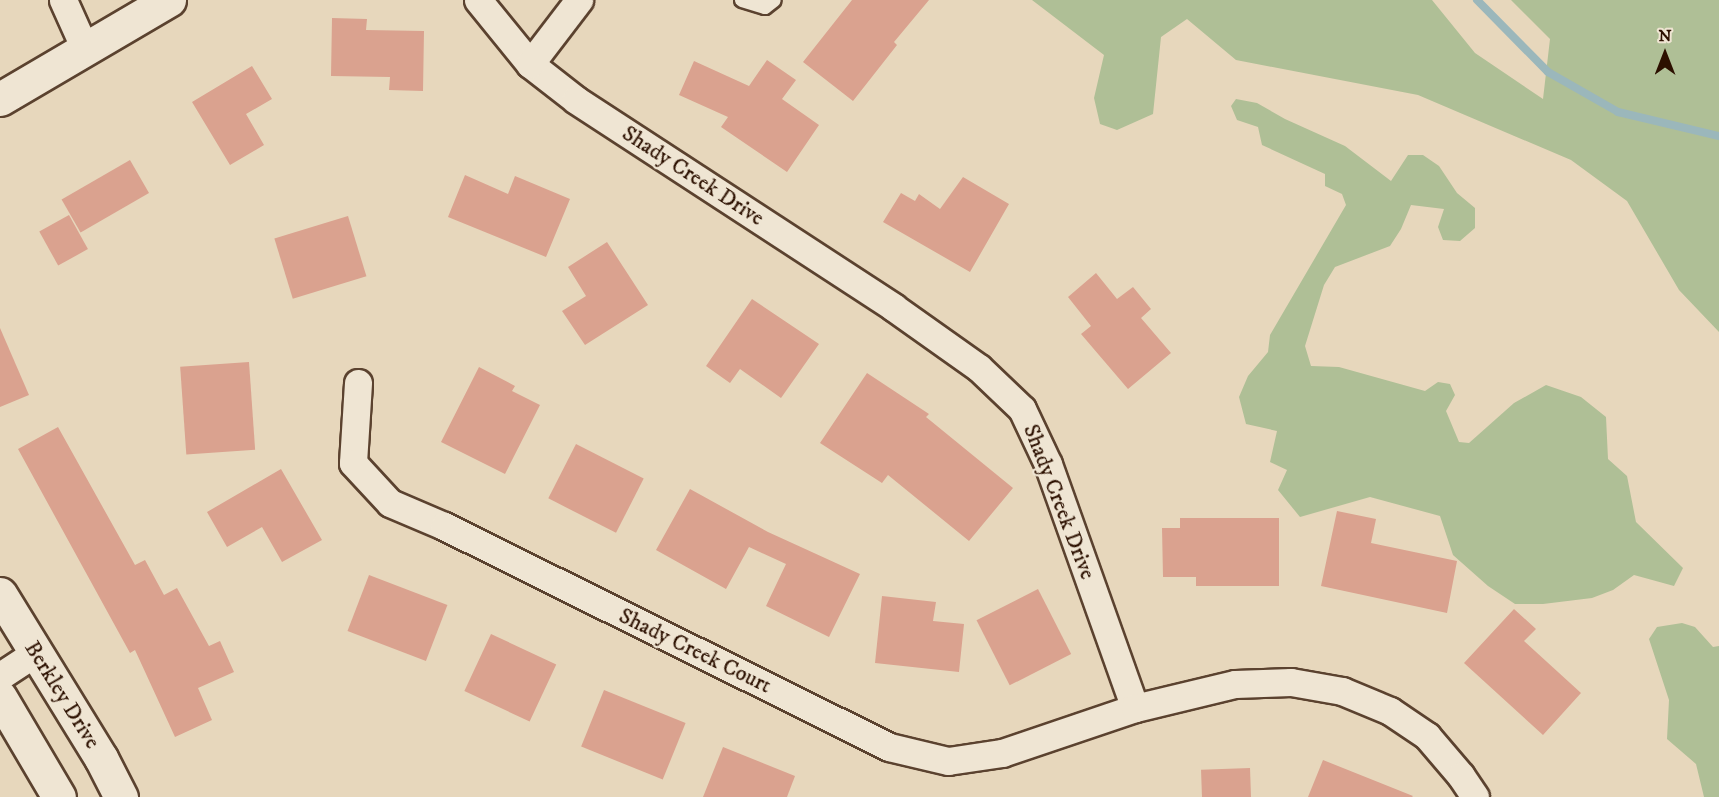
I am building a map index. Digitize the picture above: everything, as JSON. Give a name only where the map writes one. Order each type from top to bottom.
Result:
[{"type":"street","points":[[63,0],[86,49]]},
{"type":"street","points":[[0,99],[169,0]]},
{"type":"street","name":"Shady Creek Drive","points":[[478,0],[530,64],[576,100],[893,307],[979,368],[1022,409],[1048,464],[1136,708]]},
{"type":"street","points":[[530,64],[579,0]]},
{"type":"street","name":"Shady Creek Court","points":[[358,383],[353,463],[390,503],[444,526],[889,747],[948,761],[1002,753],[1136,708]]},
{"type":"street","name":"Berkley Drive","points":[[0,594],[101,758],[121,797]]},
{"type":"street","points":[[0,676],[35,653]]},
{"type":"street","points":[[1136,708],[1235,684],[1291,682],[1342,691],[1390,711],[1427,736],[1461,776],[1474,797]]},
{"type":"street","points":[[0,697],[59,797]]},
{"type":"lane","points":[[742,0],[765,7],[774,0]]},
{"type":"green space","points":[[1032,0],[1432,0],[1475,53],[1543,99],[1550,39],[1511,0],[1719,0],[1719,332],[1679,290],[1627,201],[1571,160],[1418,95],[1236,60],[1187,19],[1161,37],[1153,114],[1117,130],[1100,124],[1094,98],[1104,55]]},
{"type":"green space","points":[[1236,99],[1257,103],[1285,119],[1345,146],[1391,181],[1408,155],[1423,155],[1439,166],[1457,193],[1475,208],[1475,228],[1460,241],[1443,240],[1438,227],[1444,209],[1411,205],[1401,229],[1390,246],[1335,267],[1324,285],[1305,346],[1311,366],[1339,367],[1425,391],[1438,382],[1450,384],[1455,395],[1446,411],[1459,442],[1469,443],[1514,403],[1546,385],[1581,397],[1606,417],[1608,459],[1627,476],[1636,522],[1683,568],[1674,586],[1634,575],[1613,590],[1592,598],[1543,604],[1515,604],[1488,586],[1453,555],[1440,516],[1370,497],[1300,517],[1278,490],[1287,470],[1270,462],[1277,431],[1246,424],[1239,397],[1248,376],[1268,352],[1270,335],[1346,205],[1342,194],[1325,186],[1325,174],[1262,145],[1258,127],[1237,120],[1231,106]]},
{"type":"green space","points":[[1682,623],[1695,627],[1713,647],[1719,646],[1719,797],[1704,797],[1696,764],[1667,739],[1669,700],[1649,639],[1657,627]]},
{"type":"building","points":[[852,0],[929,0],[894,42],[897,45],[853,101],[803,62]]},
{"type":"building","points":[[332,18],[367,19],[366,30],[424,31],[423,91],[389,90],[390,77],[331,76]]},
{"type":"building","points":[[767,60],[796,80],[782,99],[819,125],[787,172],[721,127],[728,117],[679,95],[694,61],[749,86]]},
{"type":"building","points":[[252,66],[272,99],[246,114],[264,145],[230,165],[192,102]]},
{"type":"building","points":[[130,160],[149,193],[81,232],[62,200]]},
{"type":"building","points":[[465,175],[508,194],[515,176],[570,199],[546,257],[448,217]]},
{"type":"building","points":[[963,177],[1009,204],[970,272],[883,222],[901,193],[915,201],[919,194],[940,209]]},
{"type":"building","points":[[69,215],[88,249],[58,266],[39,231]]},
{"type":"building","points":[[348,216],[366,276],[293,299],[274,239]]},
{"type":"building","points":[[607,242],[648,305],[585,345],[562,311],[586,296],[568,267]]},
{"type":"building","points":[[1096,273],[1117,299],[1133,287],[1151,309],[1141,318],[1171,353],[1128,389],[1081,334],[1091,326],[1068,297]]},
{"type":"building","points":[[752,299],[819,344],[781,398],[740,369],[730,383],[706,366]]},
{"type":"building","points":[[0,328],[29,395],[0,407]]},
{"type":"building","points":[[249,362],[255,450],[186,455],[180,367]]},
{"type":"building","points":[[479,367],[515,386],[512,391],[540,405],[505,474],[441,442]]},
{"type":"building","points":[[867,373],[929,414],[926,417],[1013,488],[969,541],[888,475],[882,483],[820,443]]},
{"type":"building","points":[[58,427],[135,565],[145,560],[164,595],[177,588],[209,646],[220,641],[234,672],[198,688],[212,720],[175,737],[135,650],[130,653],[18,449]]},
{"type":"building","points":[[576,444],[644,479],[616,533],[548,498]]},
{"type":"building","points":[[281,469],[322,540],[282,562],[262,527],[227,547],[207,512]]},
{"type":"building","points":[[690,489],[768,532],[860,574],[829,637],[766,606],[786,564],[749,547],[726,589],[656,550]]},
{"type":"building","points":[[1337,511],[1376,519],[1371,543],[1457,561],[1447,613],[1321,586]]},
{"type":"building","points":[[1180,518],[1279,518],[1279,586],[1196,586],[1196,577],[1163,577],[1162,528],[1180,528]]},
{"type":"building","points":[[369,575],[447,605],[426,661],[347,631]]},
{"type":"building","points":[[1038,589],[1071,654],[1010,685],[977,620]]},
{"type":"building","points":[[882,596],[936,602],[933,621],[964,624],[959,672],[875,663]]},
{"type":"building","points":[[1514,609],[1536,629],[1524,641],[1581,693],[1543,735],[1464,663]]},
{"type":"building","points":[[491,634],[556,664],[530,722],[464,691]]},
{"type":"building","points":[[604,690],[686,723],[663,780],[581,747]]},
{"type":"building","points":[[723,747],[795,776],[787,797],[703,797]]},
{"type":"building","points":[[1323,760],[1413,796],[1308,797]]},
{"type":"building","points":[[1250,768],[1251,797],[1202,797],[1201,770]]},
{"type":"waterway","points":[[1477,0],[1548,72],[1618,112],[1719,136]]}]
